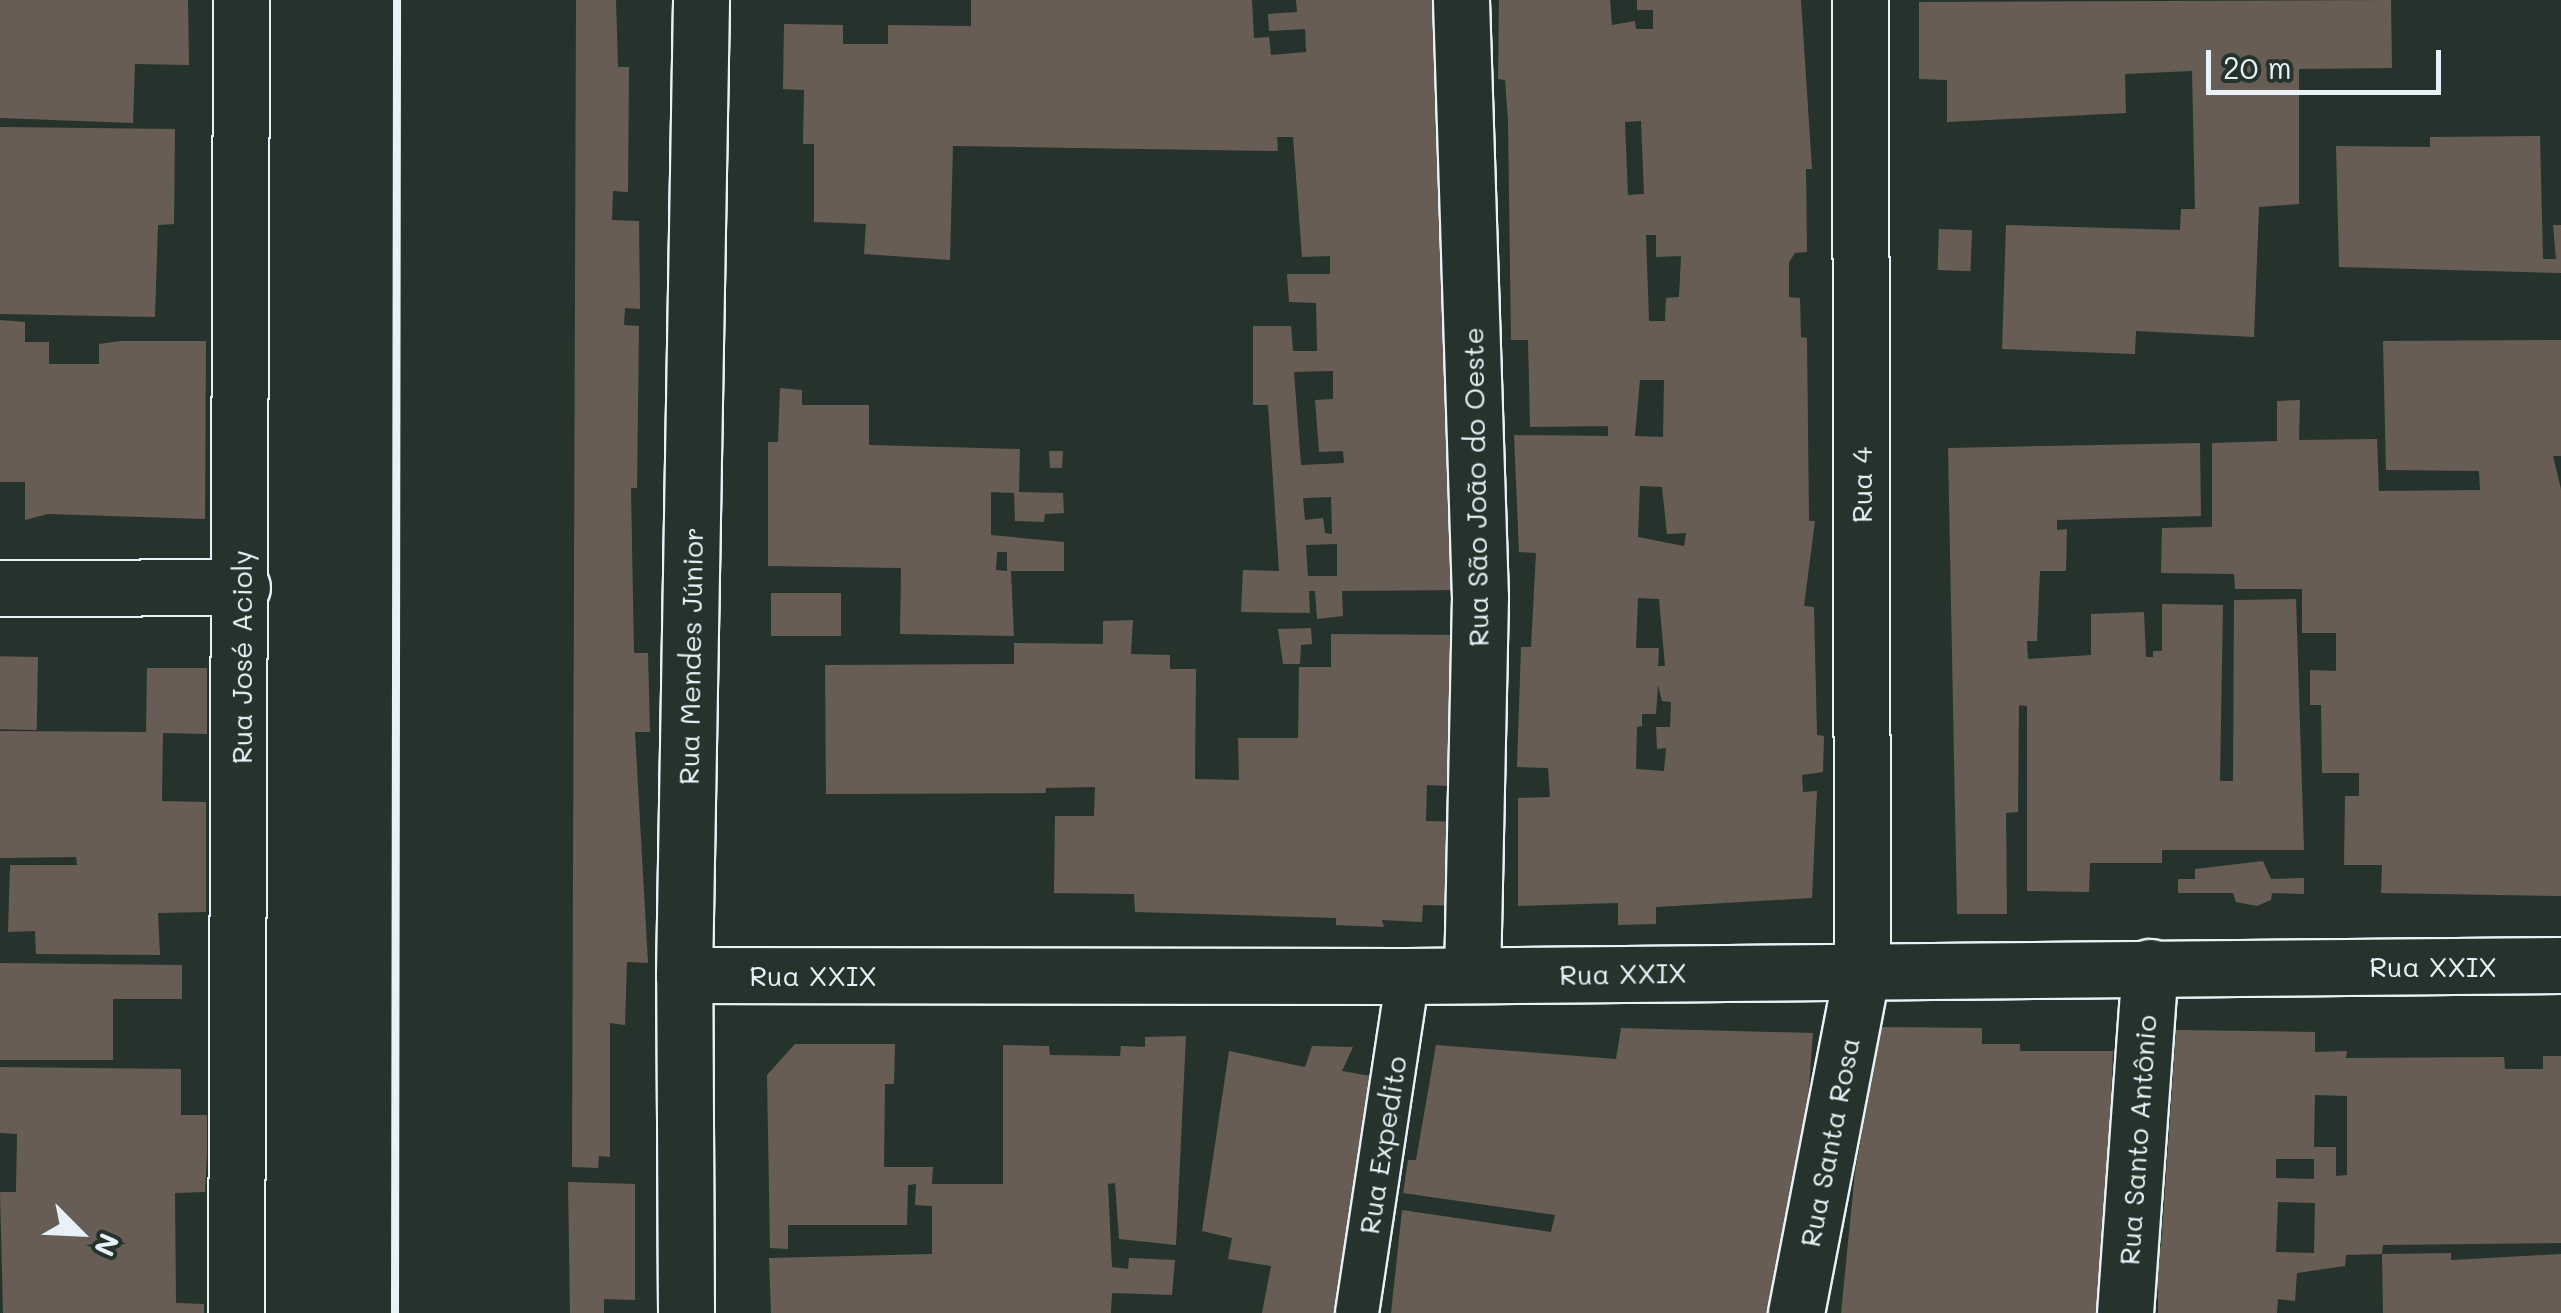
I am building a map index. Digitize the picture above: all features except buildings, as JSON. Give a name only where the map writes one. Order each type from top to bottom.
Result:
[{"type":"street","name":"Rua José Acioly","points":[[236,1313],[242,587],[241,0]]},
{"type":"street","name":"Rua Mendes Júnior","points":[[686,1313],[684,975],[700,0]]},
{"type":"street","name":"Rua São João do Oeste","points":[[1460,0],[1480,597],[1472,974]]},
{"type":"street","name":"Rua 4","points":[[1860,0],[1862,970]]},
{"type":"street","points":[[0,588],[242,587]]},
{"type":"street","name":"Rua XXIX","points":[[684,975],[1408,976],[2561,965]]},
{"type":"street","name":"Rua Santo Antônio","points":[[2125,1313],[2150,967]]},
{"type":"street","name":"Rua Santa Rosa","points":[[1796,1313],[1862,970]]},
{"type":"lane","name":"Rua Expedito","points":[[1357,1313],[1408,976]]},
{"type":"railway","points":[[395,1313],[397,0]]}]
